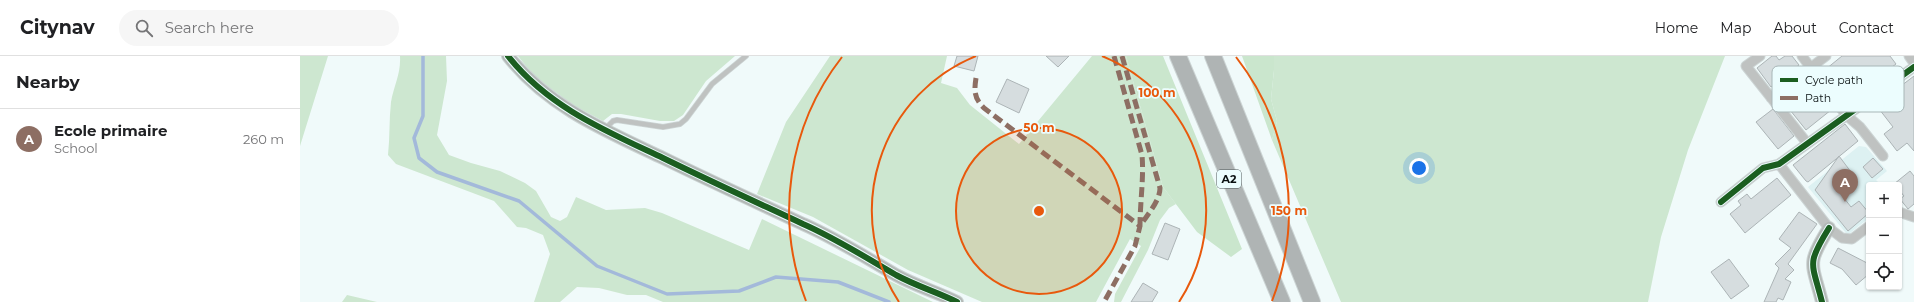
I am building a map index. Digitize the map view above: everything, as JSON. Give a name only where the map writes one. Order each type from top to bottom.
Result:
[{"type":"highway","name":"A2","points":[[1178,56],[1282,302]]},
{"type":"highway","name":"A2","points":[[1213,56],[1312,302]]},
{"type":"street","points":[[508,56],[545,94],[570,112],[604,130],[805,224],[878,263],[902,278],[957,302]]},
{"type":"street","points":[[1760,56],[1746,66],[1771,98]]},
{"type":"street","points":[[1802,56],[1809,66]]},
{"type":"street","points":[[1811,66],[1826,56]]},
{"type":"street","points":[[1909,56],[1914,63]]},
{"type":"street","points":[[1904,74],[1914,67]]},
{"type":"street","points":[[1782,112],[1807,143]]},
{"type":"street","points":[[1844,112],[1860,127],[1883,156]]},
{"type":"street","points":[[1721,202],[1763,168],[1779,164],[1850,112]]},
{"type":"street","points":[[1779,164],[1829,228],[1842,238],[1852,239],[1866,228]]},
{"type":"street","points":[[1902,213],[1914,217]]},
{"type":"street","points":[[1822,302],[1812,270],[1813,259],[1815,249],[1829,228]]},
{"type":"lane","points":[[604,130],[611,122],[617,120],[663,127],[680,124],[686,119],[712,84],[746,56]]},
{"type":"shaded area","points":[[1859,146],[1866,147],[1887,171],[1876,180],[1878,182],[1866,182],[1866,220],[1850,233],[1846,233],[1808,187]]},
{"type":"green space","points":[[300,56],[328,56],[300,146]]},
{"type":"green space","points":[[400,56],[446,56],[447,81],[437,135],[449,155],[500,171],[525,183],[536,191],[551,217],[560,221],[567,217],[576,197],[606,210],[645,208],[662,213],[749,250],[762,219],[933,302],[663,302],[646,295],[627,295],[599,288],[577,287],[560,302],[534,302],[550,254],[543,235],[526,228],[517,227],[494,201],[396,164],[388,155],[391,102],[398,74]]},
{"type":"green space","points":[[518,56],[735,56],[706,81],[683,115],[674,121],[660,121],[621,114],[612,114],[603,121],[573,105],[534,76]]},
{"type":"green space","points":[[830,56],[947,56],[941,83],[957,88],[970,105],[1019,144],[1092,56],[1126,56],[1163,187],[1176,204],[1169,208],[1160,220],[1148,250],[1121,302],[1114,302],[1115,294],[1141,246],[1130,239],[1096,302],[982,302],[908,270],[813,217],[757,194],[786,122]]},
{"type":"green space","points":[[1126,56],[1163,56],[1242,249],[1231,257],[1197,232],[1163,187]]},
{"type":"green space","points":[[1242,56],[1274,56],[1271,99],[1277,121],[1272,140]]},
{"type":"green space","points":[[1274,56],[1725,56],[1688,150],[1661,237],[1648,302],[1341,302],[1272,140],[1277,121],[1271,99]]},
{"type":"green space","points":[[347,295],[377,302],[342,302]]},
{"type":"building","points":[[957,56],[978,56],[974,71],[954,66]]},
{"type":"building","points":[[1046,56],[1069,56],[1058,67]]},
{"type":"building","points":[[1772,56],[1776,56],[1779,60],[1785,56],[1792,56],[1799,65],[1772,66],[1771,87],[1757,68]]},
{"type":"building","points":[[1842,56],[1890,56],[1896,64],[1893,66],[1830,66]]},
{"type":"building","points":[[1914,76],[1914,151],[1907,143],[1897,151],[1884,134],[1893,127],[1881,112],[1904,112],[1904,84]]},
{"type":"building","points":[[1007,79],[1029,89],[1019,113],[996,102]]},
{"type":"building","points":[[1772,110],[1772,112],[1775,112],[1794,136],[1778,149],[1756,122]]},
{"type":"building","points":[[1792,112],[1828,112],[1806,130]]},
{"type":"building","points":[[1845,124],[1858,141],[1808,182],[1806,181],[1793,165]]},
{"type":"building","points":[[1839,156],[1854,176],[1837,189],[1851,207],[1859,201],[1866,209],[1866,216],[1848,231],[1815,190]]},
{"type":"building","points":[[1873,158],[1883,169],[1872,178],[1863,167]]},
{"type":"building","points":[[1910,171],[1914,176],[1914,204],[1908,209],[1902,202],[1902,198],[1904,196],[1902,194],[1902,182],[1896,182]]},
{"type":"building","points":[[1777,178],[1791,195],[1745,233],[1730,214],[1741,205],[1738,201],[1747,194],[1751,199]]},
{"type":"building","points":[[1799,212],[1817,224],[1788,264],[1794,270],[1785,279],[1791,282],[1783,300],[1778,298],[1776,302],[1764,302],[1779,268],[1775,264],[1791,248],[1779,239]]},
{"type":"building","points":[[1165,223],[1180,229],[1168,260],[1152,254]]},
{"type":"building","points":[[1838,248],[1866,262],[1866,277],[1856,285],[1842,269],[1830,263]]},
{"type":"building","points":[[1729,259],[1749,286],[1731,299],[1711,272]]},
{"type":"building","points":[[1143,283],[1158,292],[1152,302],[1131,302]]},
{"type":"waterway","points":[[423,56],[423,116],[414,138],[419,158],[437,172],[519,201],[597,266],[667,294],[739,291],[776,277],[838,282],[889,302]]},
{"type":"marked path","points":[[1114,56],[1142,155],[1143,172],[1140,226]]},
{"type":"marked path","points":[[1122,56],[1160,188],[1156,203],[1140,226]]},
{"type":"marked path","points":[[976,78],[975,87],[977,98],[984,108],[1140,226],[1135,246],[1104,302]]},
{"type":"cycle path","points":[[508,56],[541,90],[560,104],[599,127],[815,229],[896,275],[957,302]]},
{"type":"cycle path","points":[[1904,74],[1914,67]]},
{"type":"cycle path","points":[[1721,202],[1763,168],[1779,164],[1851,112]]},
{"type":"cycle path","points":[[1822,302],[1813,264],[1817,250],[1829,228]]},
{"type":"place","name":"Ecole primaire","points":[[1845,202]]}]
